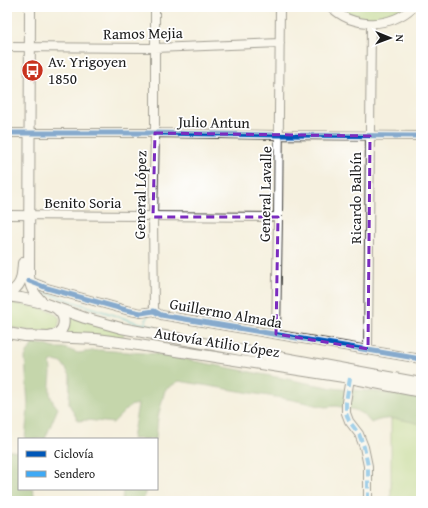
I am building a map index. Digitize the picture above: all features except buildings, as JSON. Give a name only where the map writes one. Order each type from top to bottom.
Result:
[{"type":"main road","points":[[24,7],[26,47],[26,216],[29,281],[36,296],[43,303]]},
{"type":"main road","points":[[26,47],[30,7]]},
{"type":"main road","points":[[7,295],[18,286],[21,281],[26,216]]},
{"type":"main road","name":"Autovía Atilio López","points":[[7,295],[43,303],[85,318],[121,328],[421,382]]},
{"type":"main road","points":[[47,337],[60,332],[64,323],[62,314],[56,308]]},
{"type":"main road","name":"Autovía Atilio López","points":[[7,333],[25,336],[119,342],[350,378],[421,392]]},
{"type":"street","name":"General López","points":[[154,311],[153,217],[155,7]]},
{"type":"street","name":"General Lavalle","points":[[276,334],[280,7]]},
{"type":"street","points":[[331,7],[336,12],[353,21],[371,24],[389,21],[399,17],[413,7]]},
{"type":"street","name":"Ricardo Balbín","points":[[368,349],[371,24]]},
{"type":"street","name":"Ramos Mejia","points":[[7,47],[155,48],[280,43]]},
{"type":"street","name":"Julio Antun","points":[[7,133],[421,136]]},
{"type":"street","name":"Benito Soria","points":[[7,215],[278,217]]},
{"type":"street","name":"Guillermo Almada","points":[[29,281],[47,288],[135,312],[154,311],[161,315],[421,359]]},
{"type":"street","points":[[350,378],[346,402],[346,413],[349,421],[359,434],[364,447],[368,466],[368,501]]},
{"type":"highlighted area","points":[[155,133],[370,136],[368,349],[276,334],[278,217],[153,217]]},
{"type":"green space","points":[[337,7],[406,7],[394,14],[381,18],[361,18]]},
{"type":"green space","points":[[7,302],[52,311],[60,318],[58,328],[52,331],[35,331],[7,327]]},
{"type":"green space","points":[[68,316],[124,331],[123,338],[63,335],[69,328]]},
{"type":"green space","points":[[33,343],[54,348],[64,348],[78,353],[99,350],[158,354],[333,388],[371,391],[421,398],[421,424],[390,419],[383,419],[371,423],[364,415],[355,410],[336,406],[325,407],[293,400],[179,381],[165,390],[158,417],[156,438],[132,438],[138,404],[130,406],[113,423],[87,420],[78,421],[69,404],[70,375],[62,363],[54,361],[50,363],[50,392],[51,397],[58,408],[45,438],[25,438],[28,407],[25,357]]},
{"type":"green space","points":[[391,410],[421,415],[421,501],[391,501]]},
{"type":"green space","points":[[7,450],[18,452],[18,490],[33,490],[35,501],[11,501],[8,491],[9,470],[7,470]]},
{"type":"green space","points":[[123,490],[146,490],[143,501],[122,501]]},
{"type":"waterway","points":[[44,292],[135,322],[153,326]]},
{"type":"waterway","points":[[145,324],[148,315]]},
{"type":"marked path","points":[[350,378],[346,402],[346,413],[349,421],[359,434],[364,447],[368,466],[368,501]]},
{"type":"cycle path","points":[[7,133],[421,136]]},
{"type":"cycle path","points":[[29,281],[47,288],[141,313],[154,311],[161,315],[421,359]]},
{"type":"place","name":"Av. Yrigoyen 1850","points":[[33,70]]}]
